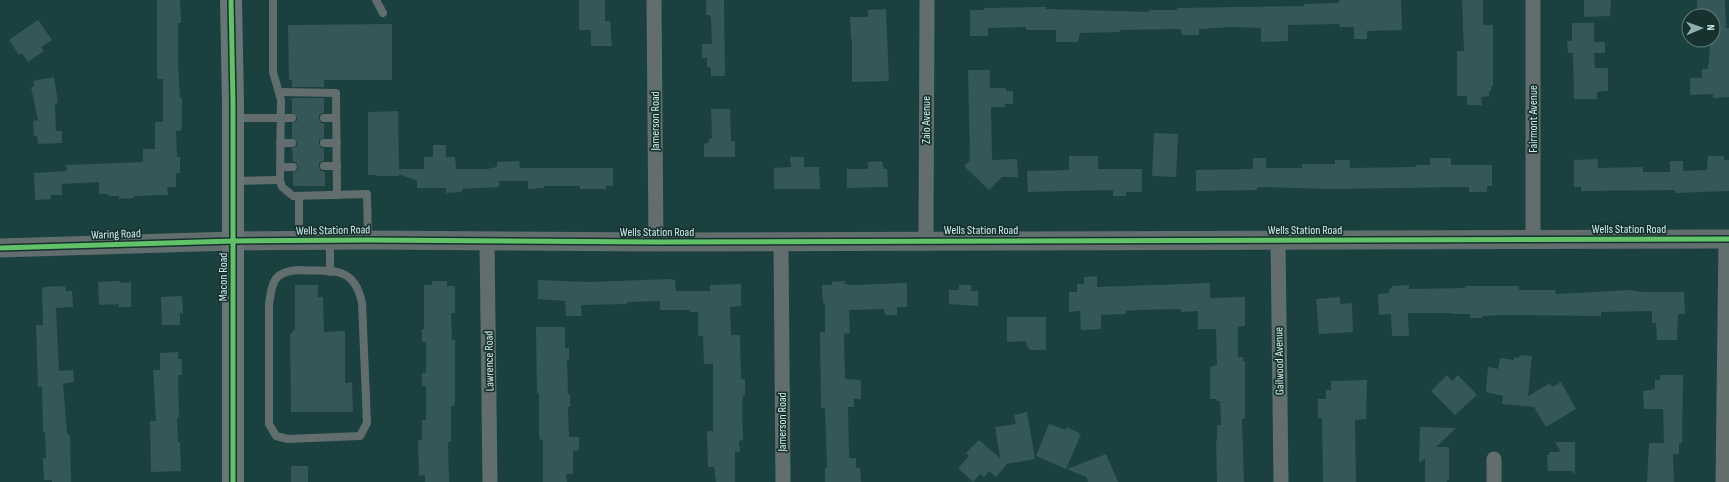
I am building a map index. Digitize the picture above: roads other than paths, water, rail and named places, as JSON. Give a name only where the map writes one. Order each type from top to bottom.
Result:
[{"type":"main road","name":"Macon Road","points":[[230,0],[233,118],[233,482]]},
{"type":"street","name":"Jamerson Road","points":[[654,0],[656,242]]},
{"type":"street","name":"Zaio Avenue","points":[[926,0],[926,241]]},
{"type":"street","name":"Fairmont Avenue","points":[[1533,0],[1533,239]]},
{"type":"street","name":"Wells Station Road","points":[[233,241],[488,240],[781,242],[1728,238]]},
{"type":"street","points":[[1723,482],[1728,238]]},
{"type":"street","name":"Lawrence Road","points":[[488,240],[490,482]]},
{"type":"street","name":"Gailwood Avenue","points":[[1278,240],[1281,482]]},
{"type":"street","name":"Waring Road","points":[[0,248],[233,241]]},
{"type":"street","name":"Jamerson Road","points":[[781,242],[782,482]]},
{"type":"street","points":[[1494,459],[1494,482]]},
{"type":"lane","points":[[272,0],[273,72],[279,92],[280,180],[282,187],[286,192],[293,196],[367,194],[368,240]]},
{"type":"lane","points":[[376,0],[383,13]]},
{"type":"lane","points":[[279,92],[336,93],[337,195]]},
{"type":"lane","points":[[233,118],[292,118]]},
{"type":"lane","points":[[324,118],[336,118]]},
{"type":"lane","points":[[280,143],[292,143]]},
{"type":"lane","points":[[324,143],[337,143]]},
{"type":"lane","points":[[324,166],[337,166]]},
{"type":"lane","points":[[280,167],[293,167]]},
{"type":"lane","points":[[233,181],[280,180]]},
{"type":"lane","points":[[299,196],[299,241]]},
{"type":"lane","points":[[330,240],[330,272]]},
{"type":"lane","points":[[298,270],[330,272],[344,273],[354,281],[359,290],[362,303],[367,424],[360,436],[288,439],[276,436],[269,424],[270,291],[277,276],[284,271],[298,270]]}]
